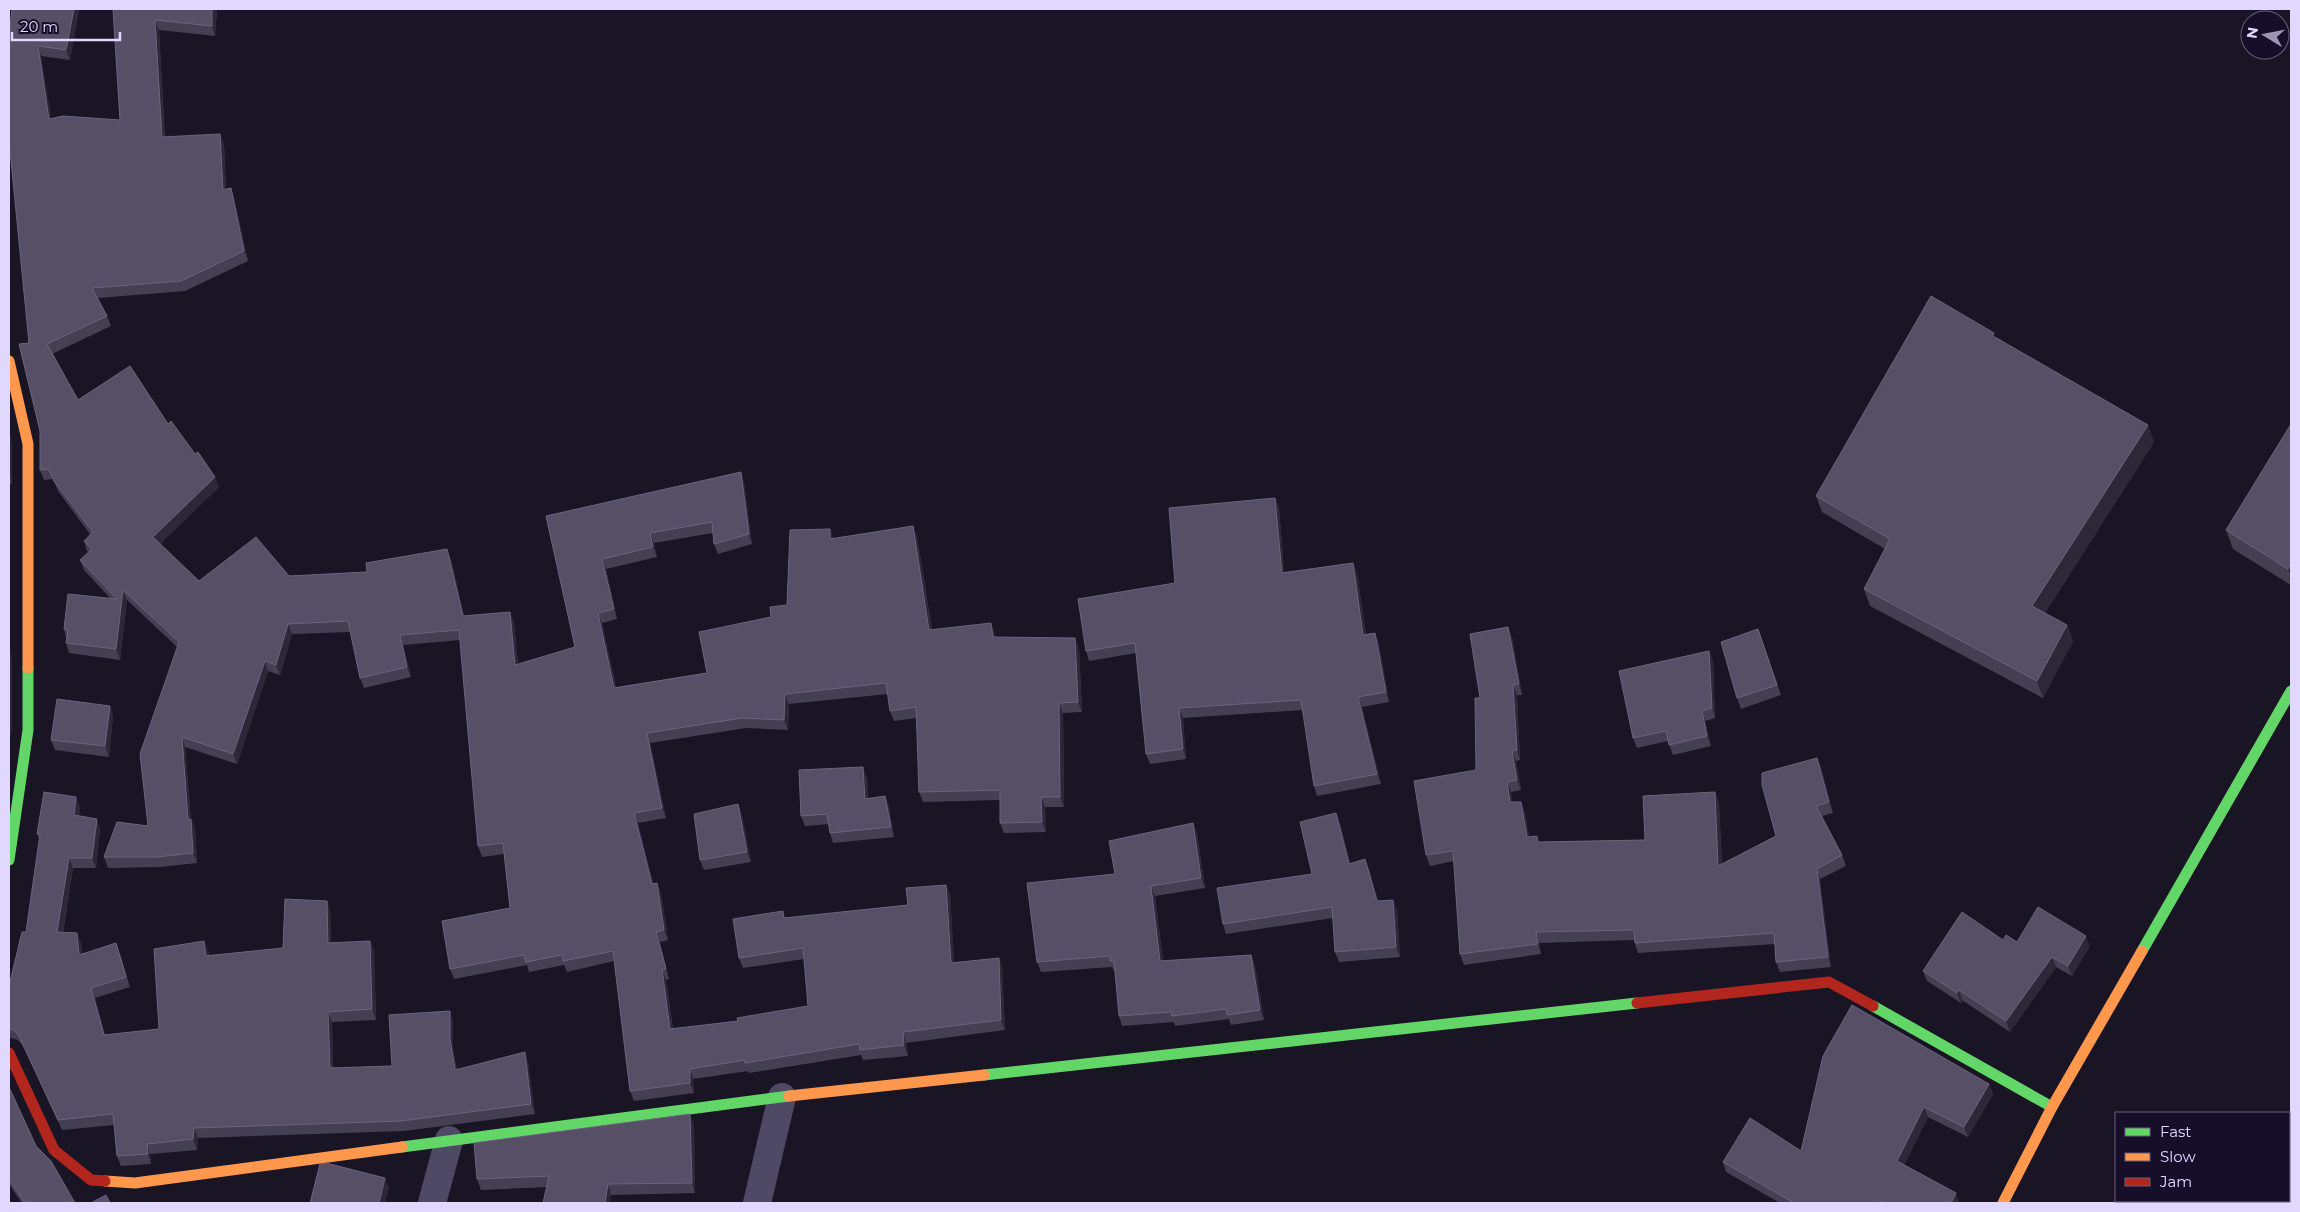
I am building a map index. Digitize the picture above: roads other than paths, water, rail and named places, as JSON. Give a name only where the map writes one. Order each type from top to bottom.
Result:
[{"type":"street","points":[[9,361],[28,444],[28,730],[9,860]]},
{"type":"street","points":[[2003,1203],[2052,1107],[2291,691]]},
{"type":"street","points":[[9,1053],[54,1150],[91,1180],[135,1183],[782,1097],[1829,982],[2052,1107]]},
{"type":"street","points":[[756,1203],[782,1097]]},
{"type":"street","points":[[432,1203],[448,1140]]}]
